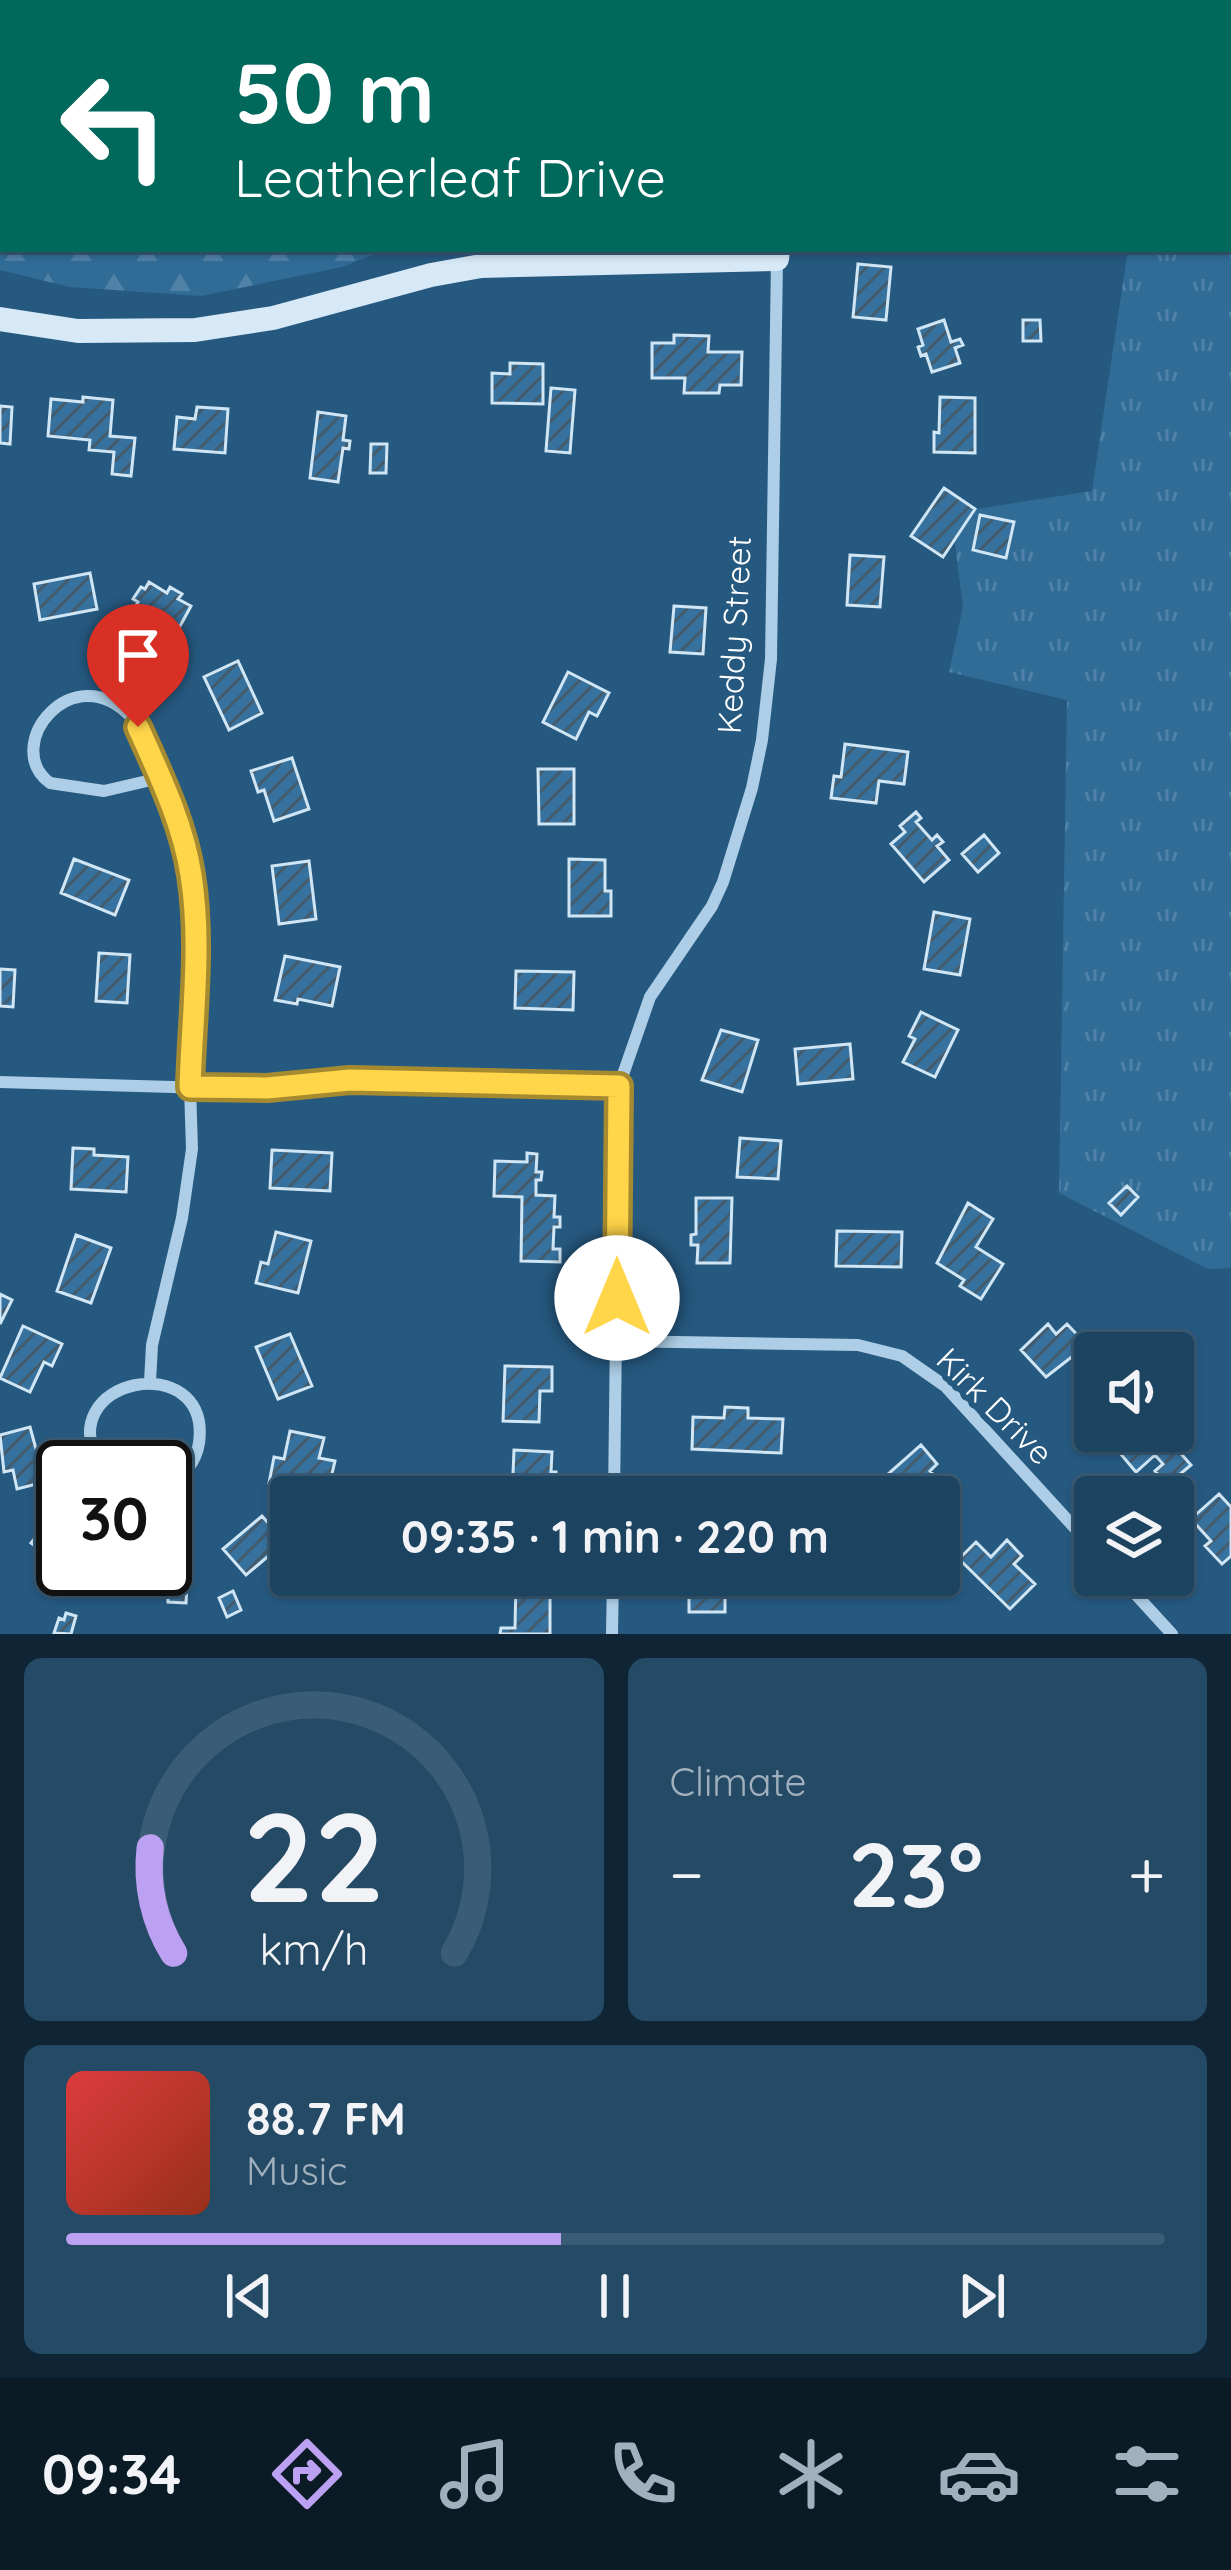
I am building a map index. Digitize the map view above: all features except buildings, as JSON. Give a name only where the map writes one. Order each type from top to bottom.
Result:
[{"type":"street","points":[[0,323],[154,332],[236,325],[431,275],[506,263],[778,254]]},
{"type":"street","name":"Keddy Street","points":[[614,1476],[619,1086],[650,997],[712,906],[760,753],[771,659],[778,254]]},
{"type":"street","points":[[150,1382],[152,1345],[190,1170],[194,898],[182,837],[160,778],[138,727],[115,705],[98,698],[68,699],[45,712],[35,744],[37,767],[50,783],[104,791],[160,778]]},
{"type":"street","points":[[0,1082],[267,1088],[350,1080],[619,1086]]},
{"type":"street","name":"Kirk Drive","points":[[616,1341],[858,1345],[902,1356],[946,1386],[1074,1527]]},
{"type":"street","points":[[91,1440],[100,1406],[126,1385],[150,1382],[181,1394],[199,1426],[192,1461]]},
{"type":"street","points":[[612,1634],[613,1596]]},
{"type":"street","points":[[1137,1596],[1172,1634]]},
{"type":"green space","points":[[0,252],[380,252],[342,267],[201,296],[70,287],[0,270]]},
{"type":"green space","points":[[1128,252],[1231,252],[1231,1268],[1208,1269],[1059,1193],[1067,700],[949,672],[963,607],[951,513],[1092,491]]},
{"type":"route","points":[[138,727],[182,837],[192,878],[190,1087],[267,1088],[350,1080],[619,1086],[617,1298]]}]
